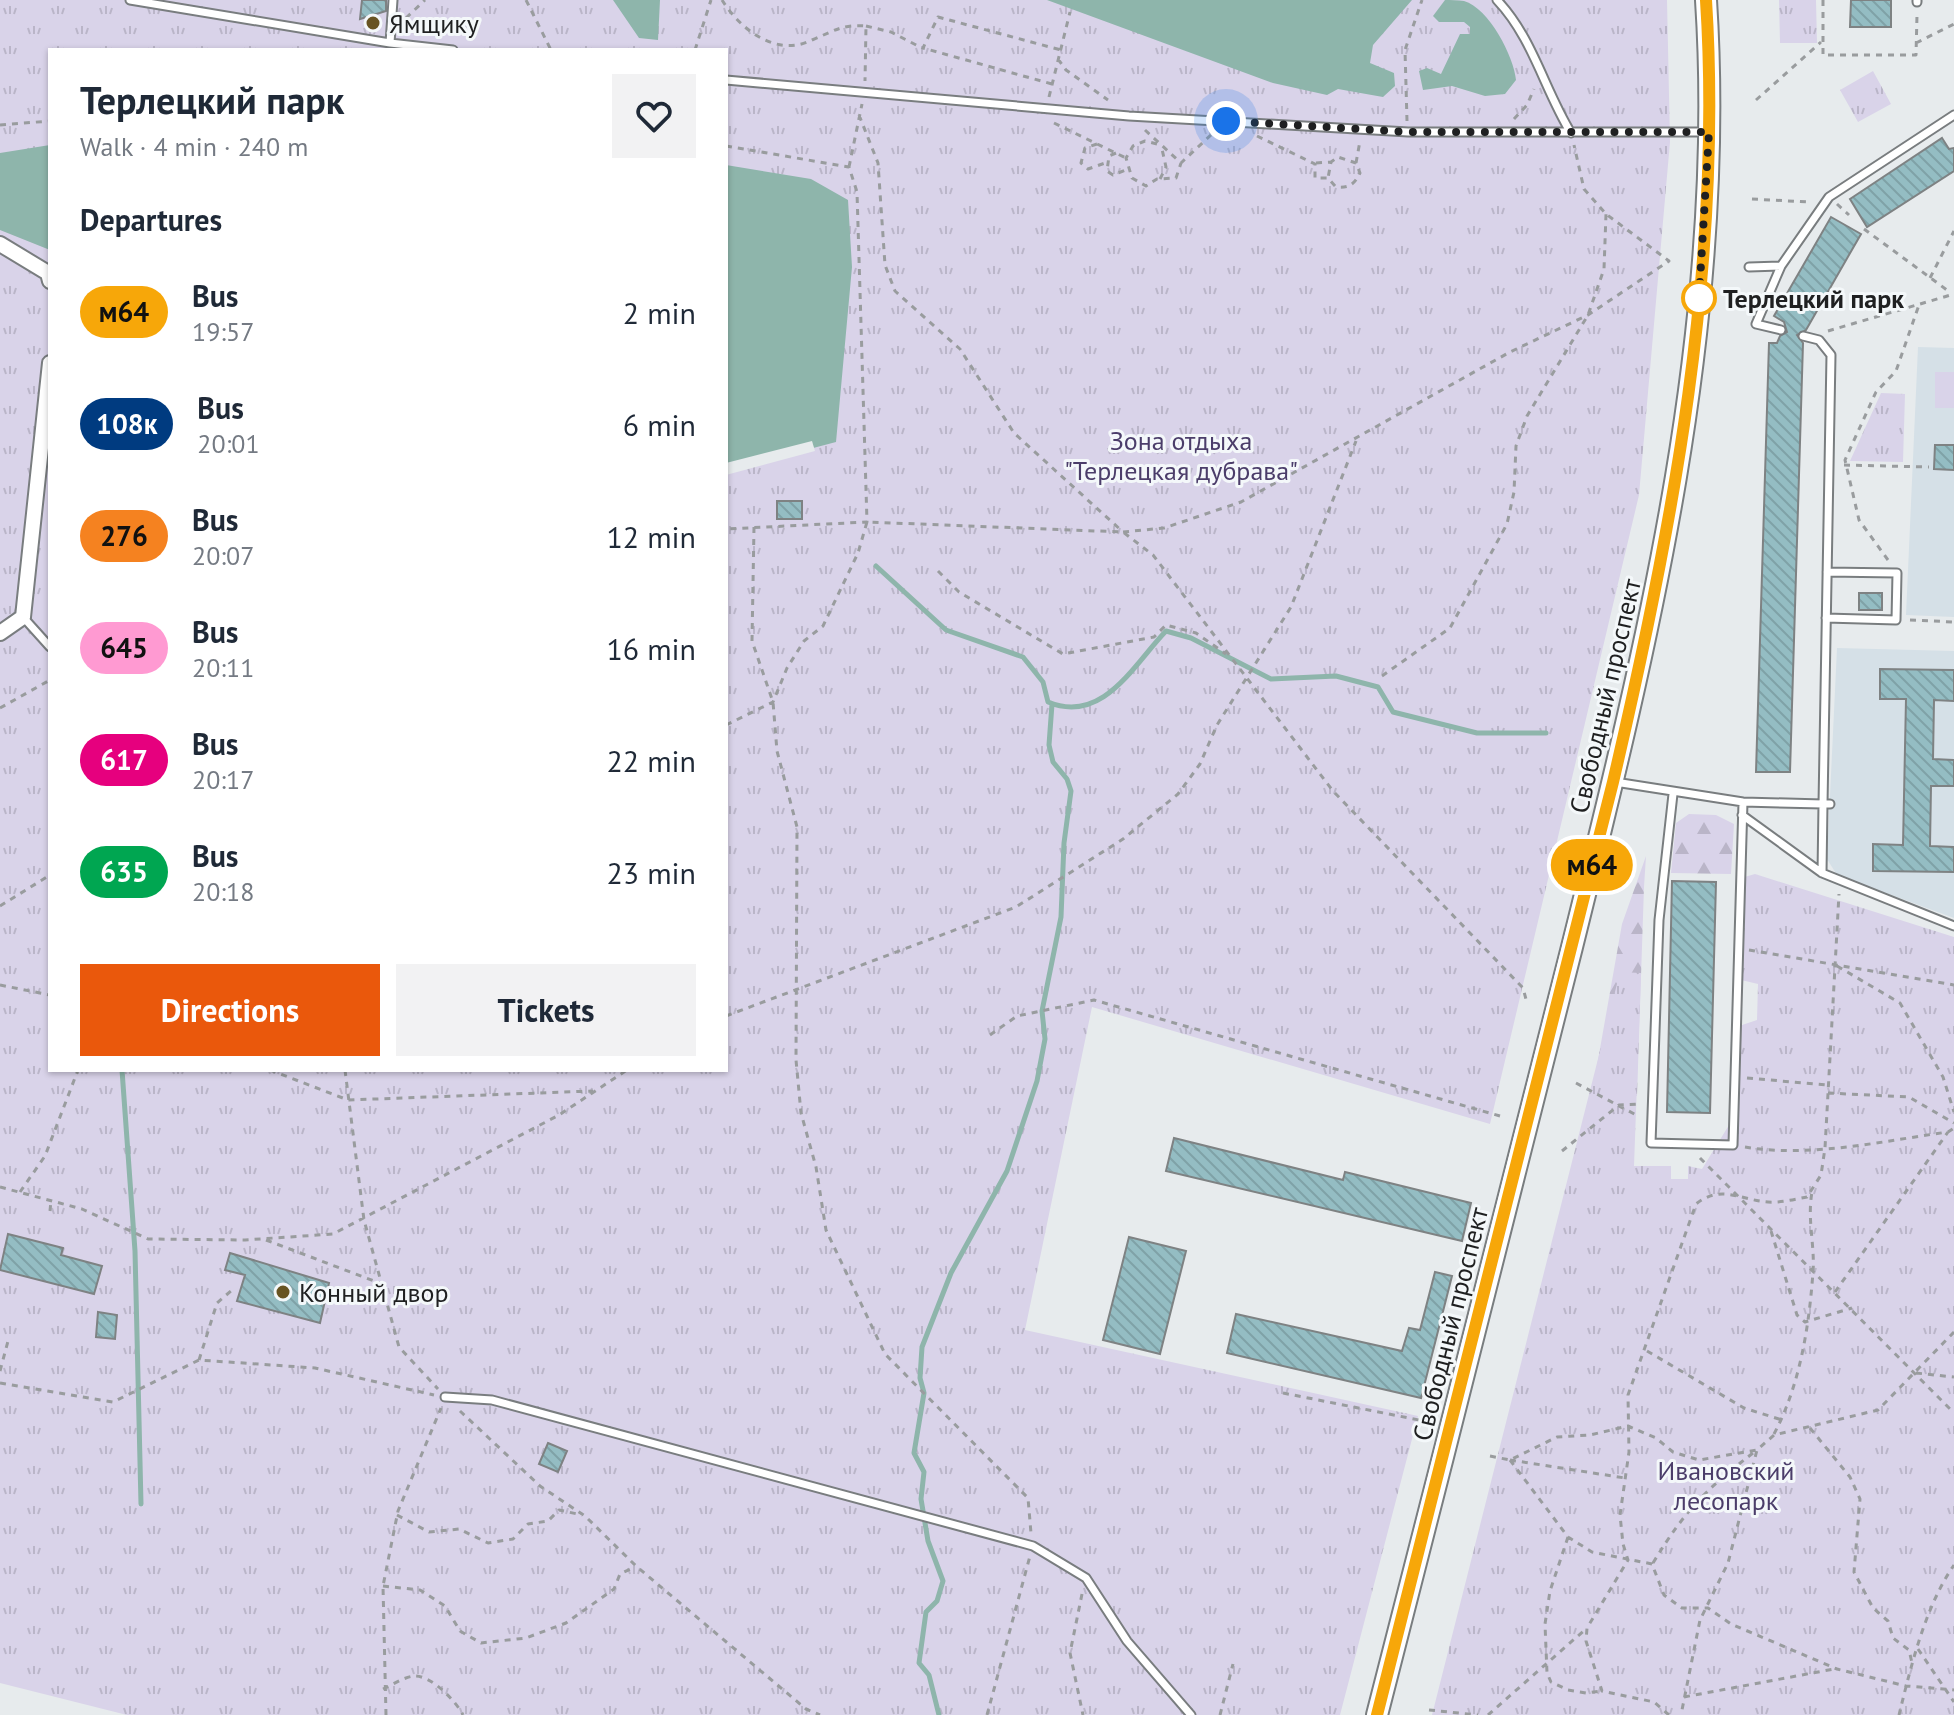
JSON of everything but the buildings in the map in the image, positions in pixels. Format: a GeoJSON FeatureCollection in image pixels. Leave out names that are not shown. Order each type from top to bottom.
{"type":"FeatureCollection","features":[{"type":"Feature","properties":{"kind":"main road","name":"Свободный проспект"},"geometry":{"type":"LineString","coordinates":[[1377,1715],[1613,782],[1646,640],[1674,495],[1699,298],[1709,132],[1706,0]]}},
{"type":"Feature","properties":{"kind":"street"},"geometry":{"type":"LineString","coordinates":[[0,244],[48,273]]}},
{"type":"Feature","properties":{"kind":"street"},"geometry":{"type":"LineString","coordinates":[[0,633],[23,617],[48,382]]}},
{"type":"Feature","properties":{"kind":"lane"},"geometry":{"type":"LineString","coordinates":[[130,0],[435,48]]}},
{"type":"Feature","properties":{"kind":"lane"},"geometry":{"type":"LineString","coordinates":[[390,43],[393,0]]}},
{"type":"Feature","properties":{"kind":"lane"},"geometry":{"type":"LineString","coordinates":[[1497,0],[1515,20],[1537,61],[1550,98],[1571,133]]}},
{"type":"Feature","properties":{"kind":"lane"},"geometry":{"type":"LineString","coordinates":[[728,80],[1129,116],[1408,132],[1709,132]]}},
{"type":"Feature","properties":{"kind":"lane"},"geometry":{"type":"LineString","coordinates":[[1781,330],[1756,324],[1781,266],[1825,203],[1841,188],[1954,115]]}},
{"type":"Feature","properties":{"kind":"lane"},"geometry":{"type":"LineString","coordinates":[[1749,267],[1781,266]]}},
{"type":"Feature","properties":{"kind":"lane"},"geometry":{"type":"LineString","coordinates":[[1803,336],[1819,340],[1831,355],[1826,804],[1822,873]]}},
{"type":"Feature","properties":{"kind":"lane"},"geometry":{"type":"LineString","coordinates":[[1826,618],[1896,620],[1897,573],[1827,572]]}},
{"type":"Feature","properties":{"kind":"lane"},"geometry":{"type":"LineString","coordinates":[[23,617],[48,645]]}},
{"type":"Feature","properties":{"kind":"lane"},"geometry":{"type":"LineString","coordinates":[[1613,782],[1673,794],[1743,802],[1826,804]]}},
{"type":"Feature","properties":{"kind":"lane"},"geometry":{"type":"LineString","coordinates":[[1673,794],[1659,920],[1651,1143],[1733,1145],[1743,802]]}},
{"type":"Feature","properties":{"kind":"lane"},"geometry":{"type":"LineString","coordinates":[[1742,815],[1822,873],[1954,926]]}},
{"type":"Feature","properties":{"kind":"lane"},"geometry":{"type":"LineString","coordinates":[[445,1397],[492,1400],[1033,1546],[1086,1578],[1127,1641],[1191,1715]]}},
{"type":"Feature","properties":{"kind":"path"},"geometry":{"type":"LineString","coordinates":[[391,32],[425,0]]}},
{"type":"Feature","properties":{"kind":"path"},"geometry":{"type":"LineString","coordinates":[[526,0],[550,48]]}},
{"type":"Feature","properties":{"kind":"path"},"geometry":{"type":"LineString","coordinates":[[696,48],[711,0]]}},
{"type":"Feature","properties":{"kind":"path"},"geometry":{"type":"LineString","coordinates":[[722,0],[736,23],[760,39],[790,46],[810,42],[843,24],[866,26],[891,32],[923,48],[1052,84]]}},
{"type":"Feature","properties":{"kind":"path"},"geometry":{"type":"LineString","coordinates":[[1408,132],[1405,50],[1422,0]]}},
{"type":"Feature","properties":{"kind":"path"},"geometry":{"type":"LineString","coordinates":[[1823,0],[1823,55],[1916,55],[1917,1]]}},
{"type":"Feature","properties":{"kind":"path"},"geometry":{"type":"LineString","coordinates":[[1047,109],[1070,12]]}},
{"type":"Feature","properties":{"kind":"path"},"geometry":{"type":"LineString","coordinates":[[923,48],[938,17],[1061,50]]}},
{"type":"Feature","properties":{"kind":"path"},"geometry":{"type":"LineString","coordinates":[[1916,43],[1954,24]]}},
{"type":"Feature","properties":{"kind":"path"},"geometry":{"type":"LineString","coordinates":[[728,724],[773,702],[787,668],[804,641],[823,626],[858,553],[867,522],[857,192],[849,167],[864,94],[866,26]]}},
{"type":"Feature","properties":{"kind":"path"},"geometry":{"type":"LineString","coordinates":[[1756,100],[1823,40]]}},
{"type":"Feature","properties":{"kind":"path"},"geometry":{"type":"LineString","coordinates":[[1058,59],[1066,70],[1129,116],[1181,163]]}},
{"type":"Feature","properties":{"kind":"path"},"geometry":{"type":"LineString","coordinates":[[1494,133],[1527,105],[1536,84],[1537,61]]}},
{"type":"Feature","properties":{"kind":"path"},"geometry":{"type":"LineString","coordinates":[[1020,107],[1126,158]]}},
{"type":"Feature","properties":{"kind":"path"},"geometry":{"type":"LineString","coordinates":[[859,115],[878,163],[885,265],[895,291],[960,349],[1014,433],[1123,532],[1153,555],[1333,791],[1523,988],[1527,1003]]}},
{"type":"Feature","properties":{"kind":"path"},"geometry":{"type":"LineString","coordinates":[[0,125],[48,121]]}},
{"type":"Feature","properties":{"kind":"path"},"geometry":{"type":"LineString","coordinates":[[1160,179],[1167,156],[1159,145],[1145,141],[1133,146],[1126,158],[1132,178],[1146,186],[1160,179],[1176,178],[1181,163],[1226,121],[1315,164]]}},
{"type":"Feature","properties":{"kind":"path"},"geometry":{"type":"LineString","coordinates":[[1315,164],[1315,178],[1328,178],[1336,187],[1347,188],[1355,183],[1360,173],[1356,163],[1364,129]]}},
{"type":"Feature","properties":{"kind":"path"},"geometry":{"type":"LineString","coordinates":[[728,529],[867,522],[1123,532],[1164,528],[1241,502],[1510,352],[1588,315],[1669,261],[1606,214],[1584,189],[1571,133]]}},
{"type":"Feature","properties":{"kind":"path"},"geometry":{"type":"LineString","coordinates":[[1097,144],[1085,148],[1081,163],[1088,169],[1105,163],[1116,153]]}},
{"type":"Feature","properties":{"kind":"path"},"geometry":{"type":"LineString","coordinates":[[728,146],[849,167]]}},
{"type":"Feature","properties":{"kind":"path"},"geometry":{"type":"LineString","coordinates":[[1328,178],[1331,162],[1338,157],[1356,163]]}},
{"type":"Feature","properties":{"kind":"path"},"geometry":{"type":"LineString","coordinates":[[1315,164],[1323,160],[1331,162]]}},
{"type":"Feature","properties":{"kind":"path"},"geometry":{"type":"LineString","coordinates":[[1105,163],[1107,171],[1113,175],[1128,169]]}},
{"type":"Feature","properties":{"kind":"path"},"geometry":{"type":"LineString","coordinates":[[1752,199],[1825,203]]}},
{"type":"Feature","properties":{"kind":"path"},"geometry":{"type":"LineString","coordinates":[[1382,676],[1450,628],[1507,524],[1514,492],[1516,446],[1527,416],[1588,315],[1604,269],[1606,214]]}},
{"type":"Feature","properties":{"kind":"path"},"geometry":{"type":"LineString","coordinates":[[1864,229],[1952,294]]}},
{"type":"Feature","properties":{"kind":"path"},"geometry":{"type":"LineString","coordinates":[[1930,278],[1954,231]]}},
{"type":"Feature","properties":{"kind":"path"},"geometry":{"type":"LineString","coordinates":[[1819,340],[1832,327],[1952,294]]}},
{"type":"Feature","properties":{"kind":"path"},"geometry":{"type":"LineString","coordinates":[[1897,573],[1859,520],[1845,465],[1876,392],[1896,371],[1920,302]]}},
{"type":"Feature","properties":{"kind":"path"},"geometry":{"type":"LineString","coordinates":[[728,1015],[1016,907],[1123,839],[1178,794],[1200,764],[1217,725],[1291,607],[1357,439]]}},
{"type":"Feature","properties":{"kind":"path"},"geometry":{"type":"LineString","coordinates":[[1829,465],[1929,467]]}},
{"type":"Feature","properties":{"kind":"path"},"geometry":{"type":"LineString","coordinates":[[754,527],[752,641],[773,702],[777,751],[797,827],[796,1060],[801,1113],[816,1167],[826,1230],[885,1354],[1028,1498],[1033,1546],[987,1715]]}},
{"type":"Feature","properties":{"kind":"path"},"geometry":{"type":"LineString","coordinates":[[938,571],[959,592],[1063,654],[1154,637],[1166,625],[1196,633],[1230,656]]}},
{"type":"Feature","properties":{"kind":"path"},"geometry":{"type":"LineString","coordinates":[[1896,620],[1954,622]]}},
{"type":"Feature","properties":{"kind":"path"},"geometry":{"type":"LineString","coordinates":[[0,708],[48,681]]}},
{"type":"Feature","properties":{"kind":"path"},"geometry":{"type":"LineString","coordinates":[[0,906],[48,876]]}},
{"type":"Feature","properties":{"kind":"path"},"geometry":{"type":"LineString","coordinates":[[1488,1715],[1587,1628],[1628,1560],[1620,1515],[1626,1478],[1628,1395],[1696,1204],[1707,1195],[1720,1191],[1771,1203],[1807,1197],[1821,1175],[1840,881]]}},
{"type":"Feature","properties":{"kind":"path"},"geometry":{"type":"LineString","coordinates":[[1739,949],[1954,985]]}},
{"type":"Feature","properties":{"kind":"path"},"geometry":{"type":"LineString","coordinates":[[1834,964],[1900,1003],[1943,1077],[1954,1112]]}},
{"type":"Feature","properties":{"kind":"path"},"geometry":{"type":"LineString","coordinates":[[0,985],[48,995]]}},
{"type":"Feature","properties":{"kind":"path"},"geometry":{"type":"LineString","coordinates":[[990,1035],[1017,1016],[1094,1000],[1500,1116]]}},
{"type":"Feature","properties":{"kind":"path"},"geometry":{"type":"LineString","coordinates":[[20,1192],[45,1156],[77,1072]]}},
{"type":"Feature","properties":{"kind":"path"},"geometry":{"type":"LineString","coordinates":[[275,1072],[348,1100],[596,1091]]}},
{"type":"Feature","properties":{"kind":"path"},"geometry":{"type":"LineString","coordinates":[[345,1072],[364,1220],[399,1347],[445,1397],[540,1486],[585,1516],[636,1566],[806,1709],[820,1715]]}},
{"type":"Feature","properties":{"kind":"path"},"geometry":{"type":"LineString","coordinates":[[0,1187],[51,1200],[148,1239],[263,1239],[333,1234],[559,1115],[624,1072]]}},
{"type":"Feature","properties":{"kind":"path"},"geometry":{"type":"LineString","coordinates":[[1735,1077],[1828,1086]]}},
{"type":"Feature","properties":{"kind":"path"},"geometry":{"type":"LineString","coordinates":[[1576,1083],[1652,1124]]}},
{"type":"Feature","properties":{"kind":"path"},"geometry":{"type":"LineString","coordinates":[[1828,1093],[1909,1097],[1954,1126],[1835,1292]]}},
{"type":"Feature","properties":{"kind":"path"},"geometry":{"type":"LineString","coordinates":[[1562,1151],[1619,1105],[1653,1104]]}},
{"type":"Feature","properties":{"kind":"path"},"geometry":{"type":"LineString","coordinates":[[1733,1145],[1777,1152],[1948,1132]]}},
{"type":"Feature","properties":{"kind":"path"},"geometry":{"type":"LineString","coordinates":[[1686,1144],[1954,1413]]}},
{"type":"Feature","properties":{"kind":"path"},"geometry":{"type":"LineString","coordinates":[[1652,1564],[1682,1515],[1723,1476],[1774,1435],[1782,1420],[1799,1374],[1813,1270],[1808,1213],[1812,1192]]}},
{"type":"Feature","properties":{"kind":"path"},"geometry":{"type":"LineString","coordinates":[[50,1211],[51,1200]]}},
{"type":"Feature","properties":{"kind":"path"},"geometry":{"type":"LineString","coordinates":[[1770,1227],[1797,1315],[1805,1322]]}},
{"type":"Feature","properties":{"kind":"path"},"geometry":{"type":"LineString","coordinates":[[263,1239],[382,1284]]}},
{"type":"Feature","properties":{"kind":"path"},"geometry":{"type":"LineString","coordinates":[[199,1360],[217,1303],[232,1290]]}},
{"type":"Feature","properties":{"kind":"path"},"geometry":{"type":"LineString","coordinates":[[1805,1322],[1852,1308]]}},
{"type":"Feature","properties":{"kind":"path"},"geometry":{"type":"LineString","coordinates":[[1774,1435],[1878,1410],[1954,1332]]}},
{"type":"Feature","properties":{"kind":"path"},"geometry":{"type":"LineString","coordinates":[[0,1371],[8,1341]]}},
{"type":"Feature","properties":{"kind":"path"},"geometry":{"type":"LineString","coordinates":[[1646,1351],[1744,1408],[1782,1420]]}},
{"type":"Feature","properties":{"kind":"path"},"geometry":{"type":"LineString","coordinates":[[0,1383],[113,1402],[199,1360],[315,1368],[445,1397]]}},
{"type":"Feature","properties":{"kind":"path"},"geometry":{"type":"LineString","coordinates":[[1916,1373],[1954,1377]]}},
{"type":"Feature","properties":{"kind":"path"},"geometry":{"type":"LineString","coordinates":[[1283,1393],[1424,1421]]}},
{"type":"Feature","properties":{"kind":"path"},"geometry":{"type":"LineString","coordinates":[[386,1715],[383,1586],[397,1514],[445,1397]]}},
{"type":"Feature","properties":{"kind":"path"},"geometry":{"type":"LineString","coordinates":[[1510,1460],[1557,1437],[1590,1435],[1628,1426],[1656,1438],[1673,1452],[1699,1460],[1757,1450]]}},
{"type":"Feature","properties":{"kind":"path"},"geometry":{"type":"LineString","coordinates":[[1809,1427],[1850,1477],[1860,1499],[1854,1572],[1873,1608],[1888,1621],[1893,1638],[1909,1650],[1912,1663]]}},
{"type":"Feature","properties":{"kind":"path"},"geometry":{"type":"LineString","coordinates":[[1681,1715],[1700,1620],[1728,1563],[1757,1450]]}},
{"type":"Feature","properties":{"kind":"path"},"geometry":{"type":"LineString","coordinates":[[1490,1456],[1626,1478]]}},
{"type":"Feature","properties":{"kind":"path"},"geometry":{"type":"LineString","coordinates":[[1510,1460],[1568,1537],[1592,1552],[1652,1564]]}},
{"type":"Feature","properties":{"kind":"path"},"geometry":{"type":"LineString","coordinates":[[397,1514],[429,1532],[459,1529],[488,1543],[513,1539],[528,1524],[548,1521],[559,1510],[585,1516]]}},
{"type":"Feature","properties":{"kind":"path"},"geometry":{"type":"LineString","coordinates":[[1568,1537],[1550,1591],[1545,1624],[1551,1682],[1568,1690],[1586,1693],[1602,1691],[1654,1702],[1669,1715]]}},
{"type":"Feature","properties":{"kind":"path"},"geometry":{"type":"LineString","coordinates":[[1652,1564],[1664,1595],[1682,1608],[1708,1608],[1731,1624],[1837,1669],[1906,1686],[1954,1690]]}},
{"type":"Feature","properties":{"kind":"path"},"geometry":{"type":"LineString","coordinates":[[1899,1715],[1912,1663],[1944,1580],[1954,1565]]}},
{"type":"Feature","properties":{"kind":"path"},"geometry":{"type":"LineString","coordinates":[[383,1586],[420,1590],[445,1606],[460,1631],[481,1643],[526,1638],[566,1623],[600,1602],[614,1589],[620,1574],[636,1566]]}},
{"type":"Feature","properties":{"kind":"path"},"geometry":{"type":"LineString","coordinates":[[1083,1715],[1070,1653],[1086,1578]]}},
{"type":"Feature","properties":{"kind":"path"},"geometry":{"type":"LineString","coordinates":[[1587,1628],[1586,1641],[1602,1691]]}},
{"type":"Feature","properties":{"kind":"path"},"geometry":{"type":"LineString","coordinates":[[1918,1649],[1954,1702]]}},
{"type":"Feature","properties":{"kind":"path"},"geometry":{"type":"LineString","coordinates":[[1220,1715],[1233,1664]]}},
{"type":"Feature","properties":{"kind":"path"},"geometry":{"type":"LineString","coordinates":[[1684,1697],[1837,1669]]}},
{"type":"Feature","properties":{"kind":"path"},"geometry":{"type":"LineString","coordinates":[[383,1689],[412,1676],[426,1678],[456,1702],[463,1715]]}},
{"type":"Feature","properties":{"kind":"path"},"geometry":{"type":"LineString","coordinates":[[1429,1710],[1478,1715]]}},
{"type":"Feature","properties":{"kind":"shaded area"},"geometry":{"type":"Polygon","coordinates":[[[613,0],[660,0],[658,40],[639,38],[613,0]]]}},
{"type":"Feature","properties":{"kind":"shaded area"},"geometry":{"type":"Polygon","coordinates":[[[1047,0],[1412,0],[1373,45],[1370,63],[1394,73],[1395,86],[1383,97],[1338,89],[1327,95],[1273,83],[1047,0]]]}},
{"type":"Feature","properties":{"kind":"shaded area"},"geometry":{"type":"Polygon","coordinates":[[[1445,0],[1473,5],[1499,34],[1511,59],[1516,80],[1505,94],[1485,96],[1452,86],[1423,90],[1419,71],[1427,68],[1441,74],[1460,34],[1470,34],[1470,27],[1464,22],[1439,22],[1433,16],[1445,0]]]}},
{"type":"Feature","properties":{"kind":"shaded area"},"geometry":{"type":"Polygon","coordinates":[[[48,145],[48,249],[0,230],[0,153],[48,145]]]}},
{"type":"Feature","properties":{"kind":"shaded area"},"geometry":{"type":"Polygon","coordinates":[[[728,165],[811,179],[848,200],[852,267],[836,442],[728,470],[728,165]]]}},
{"type":"Feature","properties":{"kind":"shaded area"},"geometry":{"type":"Polygon","coordinates":[[[1918,347],[1954,348],[1954,617],[1906,615],[1918,347]]]}},
{"type":"Feature","properties":{"kind":"shaded area"},"geometry":{"type":"Polygon","coordinates":[[[1837,648],[1954,651],[1954,918],[1837,875],[1827,859],[1837,648]]]}},
{"type":"Feature","properties":{"kind":"green space","name":"Зона отдыха \"Терлецкая дубрава\""},"geometry":{"type":"Polygon","coordinates":[[[0,0],[1667,0],[1670,142],[1639,495],[1490,1124],[1092,1007],[1025,1330],[1418,1416],[1340,1715],[127,1715],[0,1683],[0,0]]]}},
{"type":"Feature","properties":{"kind":"green space"},"geometry":{"type":"Polygon","coordinates":[[[1779,0],[1816,0],[1817,43],[1780,43],[1779,0]]]}},
{"type":"Feature","properties":{"kind":"green space"},"geometry":{"type":"Polygon","coordinates":[[[1873,71],[1891,104],[1858,122],[1840,90],[1873,71]]]}},
{"type":"Feature","properties":{"kind":"green space"},"geometry":{"type":"Polygon","coordinates":[[[1935,372],[1954,372],[1954,408],[1935,408],[1935,372]]]}},
{"type":"Feature","properties":{"kind":"green space"},"geometry":{"type":"Polygon","coordinates":[[[1881,393],[1905,394],[1903,462],[1850,461],[1881,393]]]}},
{"type":"Feature","properties":{"kind":"green space"},"geometry":{"type":"Polygon","coordinates":[[[1689,814],[1716,815],[1734,824],[1731,874],[1671,873],[1676,823],[1689,814]]]}},
{"type":"Feature","properties":{"kind":"green space"},"geometry":{"type":"Polygon","coordinates":[[[1646,856],[1637,1096],[1606,1092],[1595,1077],[1622,924],[1646,856]]]}},
{"type":"Feature","properties":{"kind":"green space","name":"Ивановский лесопарк"},"geometry":{"type":"Polygon","coordinates":[[[1755,874],[1954,937],[1954,1715],[1432,1715],[1620,972],[1641,973],[1634,1166],[1671,1166],[1671,1179],[1688,1179],[1688,1166],[1702,1169],[1729,1125],[1736,1027],[1757,1020],[1758,984],[1737,979],[1741,878],[1755,874]]]}},
{"type":"Feature","properties":{"kind":"pier"},"geometry":{"type":"Polygon","coordinates":[[[812,441],[815,451],[728,474],[728,462],[812,441]]]}},
{"type":"Feature","properties":{"kind":"waterway"},"geometry":{"type":"LineString","coordinates":[[876,566],[946,630],[1023,657],[1043,682],[1048,702],[1068,707],[1085,705],[1116,688],[1166,631],[1191,638],[1271,679],[1336,676],[1378,687],[1393,712],[1477,733],[1546,733]]}},
{"type":"Feature","properties":{"kind":"waterway"},"geometry":{"type":"LineString","coordinates":[[939,1715],[929,1675],[919,1663],[926,1612],[937,1601],[943,1581],[928,1541],[921,1499],[924,1472],[914,1453],[924,1393],[920,1378],[922,1347],[951,1273],[1007,1171],[1037,1081],[1045,1039],[1042,1011],[1061,917],[1064,843],[1071,791],[1067,779],[1053,762],[1049,745],[1052,704]]}},
{"type":"Feature","properties":{"kind":"waterway"},"geometry":{"type":"LineString","coordinates":[[122,1072],[135,1251],[141,1504]]}},
{"type":"Feature","properties":{"kind":"bus line","name":"м64"},"geometry":{"type":"LineString","coordinates":[[1377,1715],[1613,782],[1646,640],[1674,495],[1690,388],[1702,264],[1709,127],[1710,56],[1706,0]]}},
{"type":"Feature","properties":{"kind":"place","name":"Ямщику"},"geometry":{"type":"Point","coordinates":[373,23]}},
{"type":"Feature","properties":{"kind":"place","name":"Терлецкий парк"},"geometry":{"type":"Point","coordinates":[1699,298]}},
{"type":"Feature","properties":{"kind":"place","name":"Конный двор"},"geometry":{"type":"Point","coordinates":[283,1292]}},
{"type":"Feature","properties":{"kind":"route"},"geometry":{"type":"LineString","coordinates":[[1226,121],[1408,132],[1709,132],[1699,298]]}}]}
